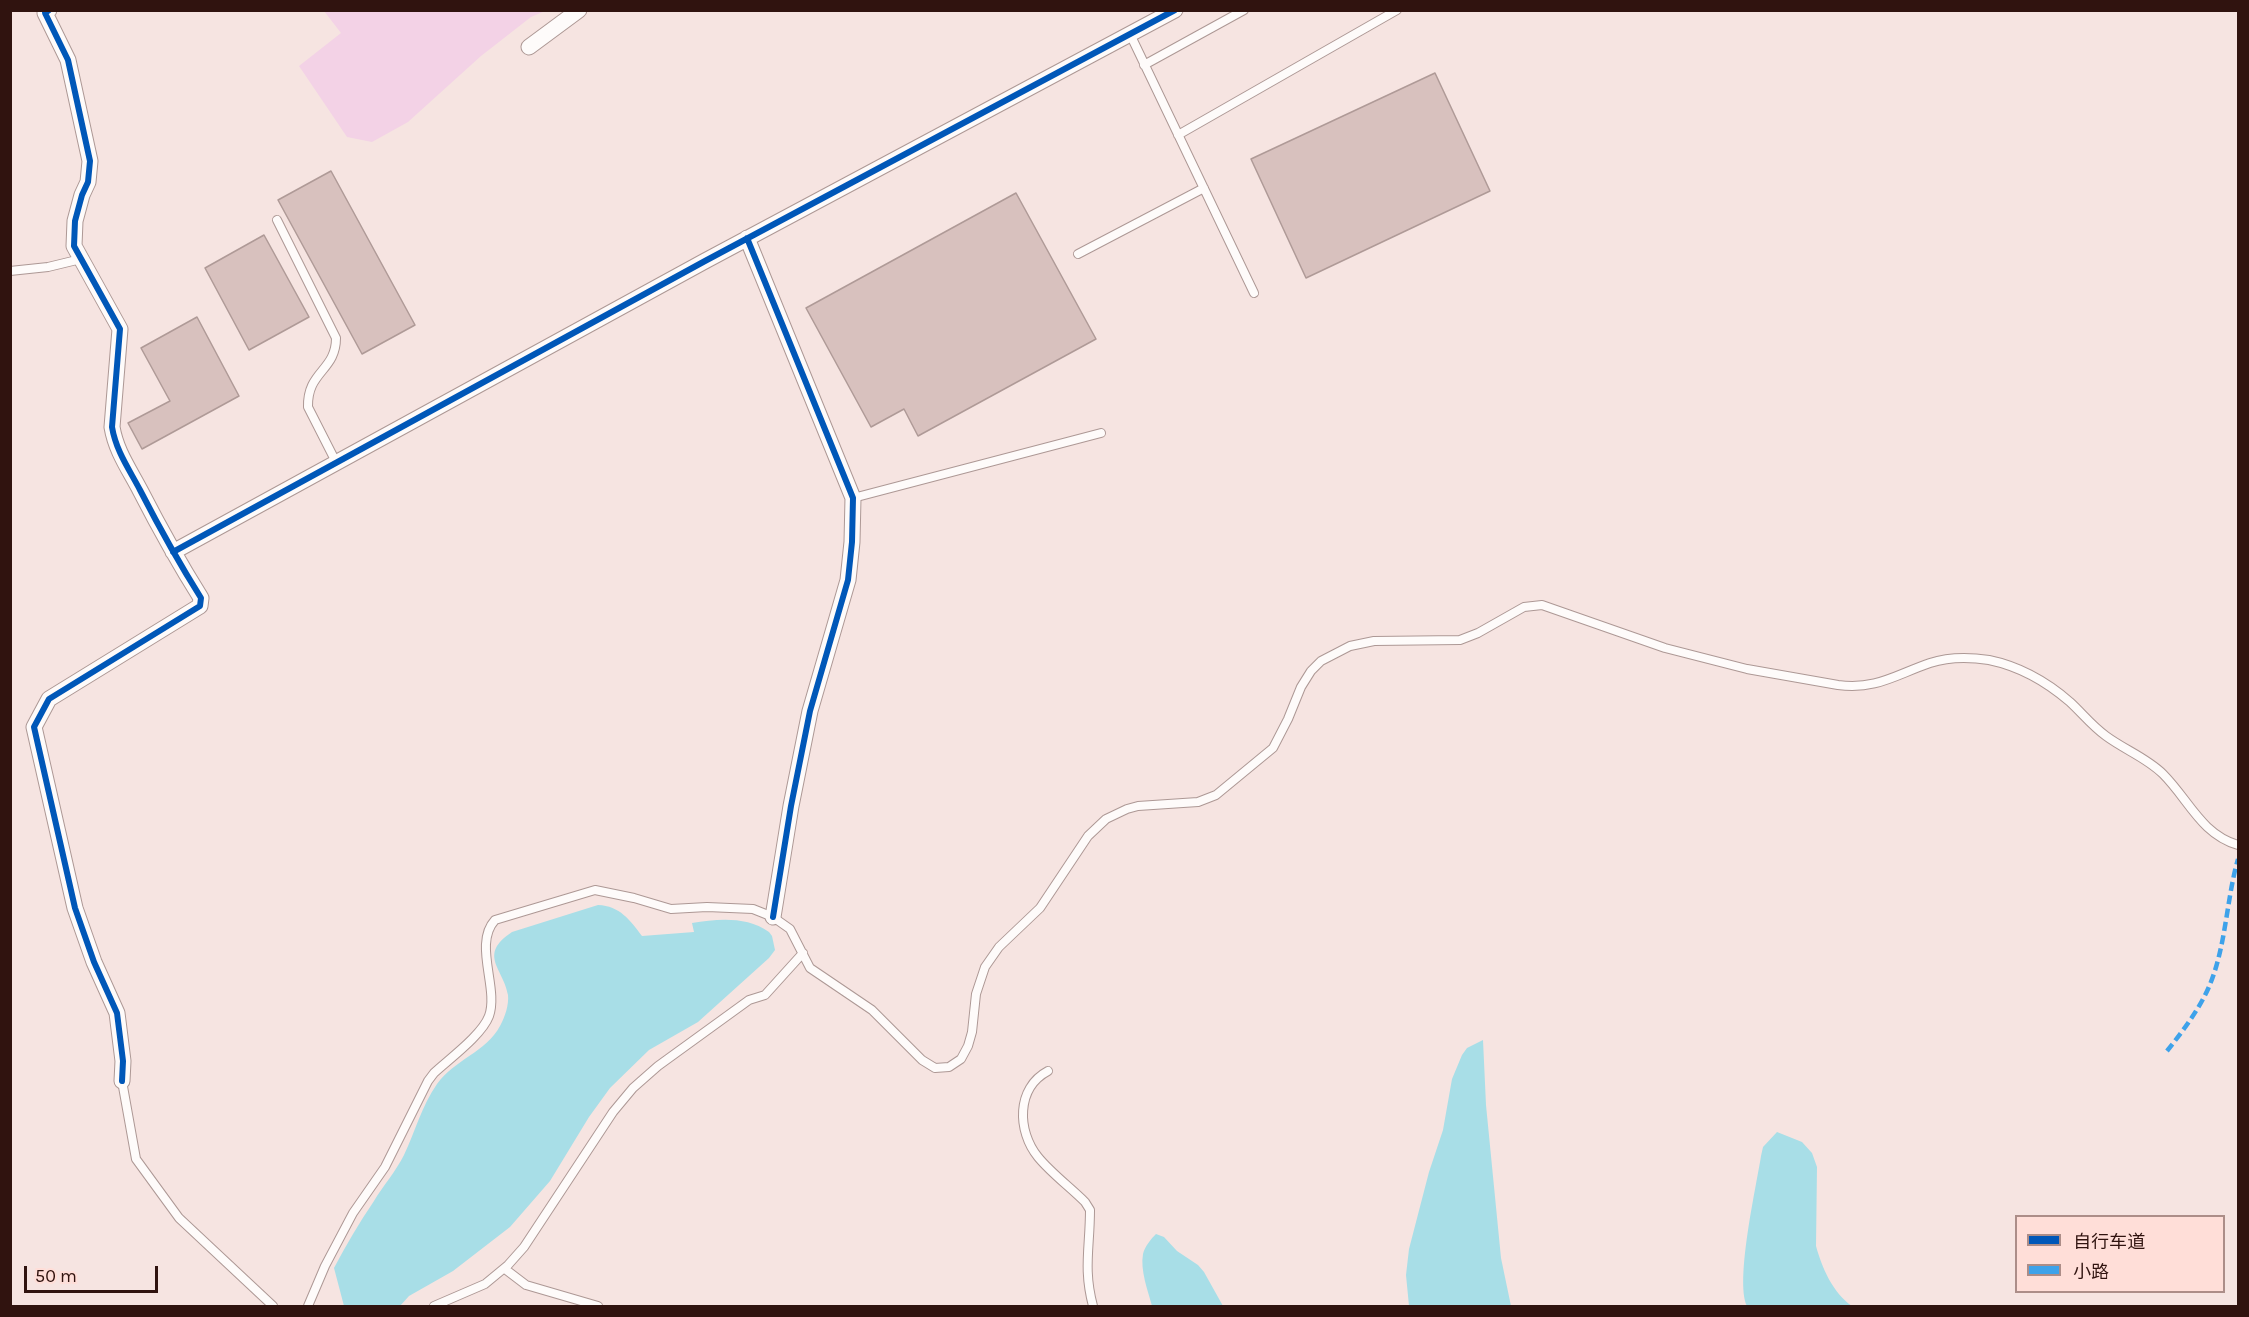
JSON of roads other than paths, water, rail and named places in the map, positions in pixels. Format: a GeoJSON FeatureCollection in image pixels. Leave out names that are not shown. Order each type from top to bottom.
{"type":"FeatureCollection","features":[{"type":"Feature","properties":{"kind":"street"},"geometry":{"type":"LineString","coordinates":[[49,10],[45,13],[68,60],[90,161],[88,182],[75,221],[74,246],[120,329],[112,428],[116,445],[172,552],[201,598],[200,606],[49,699],[34,727],[75,908],[94,962],[117,1013],[123,1061],[122,1081]]}},
{"type":"Feature","properties":{"kind":"street"},"geometry":{"type":"LineString","coordinates":[[529,47],[579,10]]}},
{"type":"Feature","properties":{"kind":"street"},"geometry":{"type":"LineString","coordinates":[[172,552],[747,238],[1175,10]]}},
{"type":"Feature","properties":{"kind":"street"},"geometry":{"type":"LineString","coordinates":[[747,238],[853,498],[848,580],[813,700],[800,758],[773,917]]}},
{"type":"Feature","properties":{"kind":"lane"},"geometry":{"type":"LineString","coordinates":[[1144,64],[1244,10]]}},
{"type":"Feature","properties":{"kind":"lane"},"geometry":{"type":"LineString","coordinates":[[1178,135],[1397,10]]}},
{"type":"Feature","properties":{"kind":"lane"},"geometry":{"type":"LineString","coordinates":[[1130,34],[1254,293]]}},
{"type":"Feature","properties":{"kind":"lane"},"geometry":{"type":"LineString","coordinates":[[1078,254],[1204,188]]}},
{"type":"Feature","properties":{"kind":"lane"},"geometry":{"type":"LineString","coordinates":[[277,220],[336,338],[332,360],[314,380],[308,398],[308,407],[336,462]]}},
{"type":"Feature","properties":{"kind":"lane"},"geometry":{"type":"LineString","coordinates":[[10,271],[48,267],[81,259]]}},
{"type":"Feature","properties":{"kind":"lane"},"geometry":{"type":"LineString","coordinates":[[853,498],[1101,433]]}},
{"type":"Feature","properties":{"kind":"lane"},"geometry":{"type":"LineString","coordinates":[[308,1306],[325,1266],[353,1214],[385,1167],[428,1081],[488,1019],[492,1000],[487,943],[488,933],[495,920],[595,890],[671,909],[707,907],[753,909],[773,917],[790,929],[810,968],[872,1010],[922,1060],[935,1068],[949,1067],[961,1059],[968,1046],[972,1032],[976,994],[985,967],[999,947],[1040,908],[1088,836],[1114,814],[1138,806],[1198,802],[1216,795],[1273,748],[1306,679],[1321,661],[1350,646],[1374,640],[1460,640],[1533,604],[1556,608],[1625,635],[1696,657],[1747,669],[1852,687],[1877,684],[1944,660],[1971,658],[2006,665],[2046,684],[2070,702],[2107,737],[2156,768],[2165,775],[2198,820],[2214,834],[2238,845]]}},
{"type":"Feature","properties":{"kind":"lane"},"geometry":{"type":"LineString","coordinates":[[434,1306],[485,1284],[505,1269],[524,1246],[613,1112],[633,1088],[658,1066],[749,1000],[765,995],[802,953]]}},
{"type":"Feature","properties":{"kind":"lane"},"geometry":{"type":"LineString","coordinates":[[1048,1071],[1035,1079],[1027,1092],[1022,1111],[1024,1125],[1037,1156],[1085,1202],[1090,1210],[1086,1270],[1093,1306]]}},
{"type":"Feature","properties":{"kind":"lane"},"geometry":{"type":"LineString","coordinates":[[122,1081],[136,1159],[179,1218],[273,1306]]}},
{"type":"Feature","properties":{"kind":"lane"},"geometry":{"type":"LineString","coordinates":[[505,1269],[526,1285],[598,1306]]}},
{"type":"Feature","properties":{"kind":"water"},"geometry":{"type":"Polygon","coordinates":[[[598,905],[618,911],[629,919],[642,936],[694,932],[692,923],[732,920],[751,923],[769,932],[775,950],[698,1022],[649,1050],[610,1088],[589,1117],[550,1181],[510,1227],[453,1271],[409,1296],[400,1306],[344,1306],[334,1268],[343,1251],[401,1161],[437,1084],[452,1068],[487,1043],[504,1019],[508,995],[495,962],[496,948],[512,932],[598,905]]]}},
{"type":"Feature","properties":{"kind":"water"},"geometry":{"type":"Polygon","coordinates":[[[1483,1040],[1486,1105],[1501,1258],[1511,1306],[1409,1306],[1406,1275],[1409,1249],[1429,1172],[1443,1130],[1452,1079],[1467,1048],[1483,1040]]]}},
{"type":"Feature","properties":{"kind":"water"},"geometry":{"type":"Polygon","coordinates":[[[1777,1132],[1802,1142],[1812,1153],[1817,1167],[1816,1246],[1829,1279],[1839,1294],[1852,1306],[1747,1306],[1743,1277],[1751,1211],[1763,1147],[1777,1132]]]}},
{"type":"Feature","properties":{"kind":"water"},"geometry":{"type":"Polygon","coordinates":[[[1156,1234],[1164,1237],[1177,1251],[1198,1265],[1223,1306],[1152,1306],[1142,1260],[1145,1248],[1156,1234]]]}}]}
